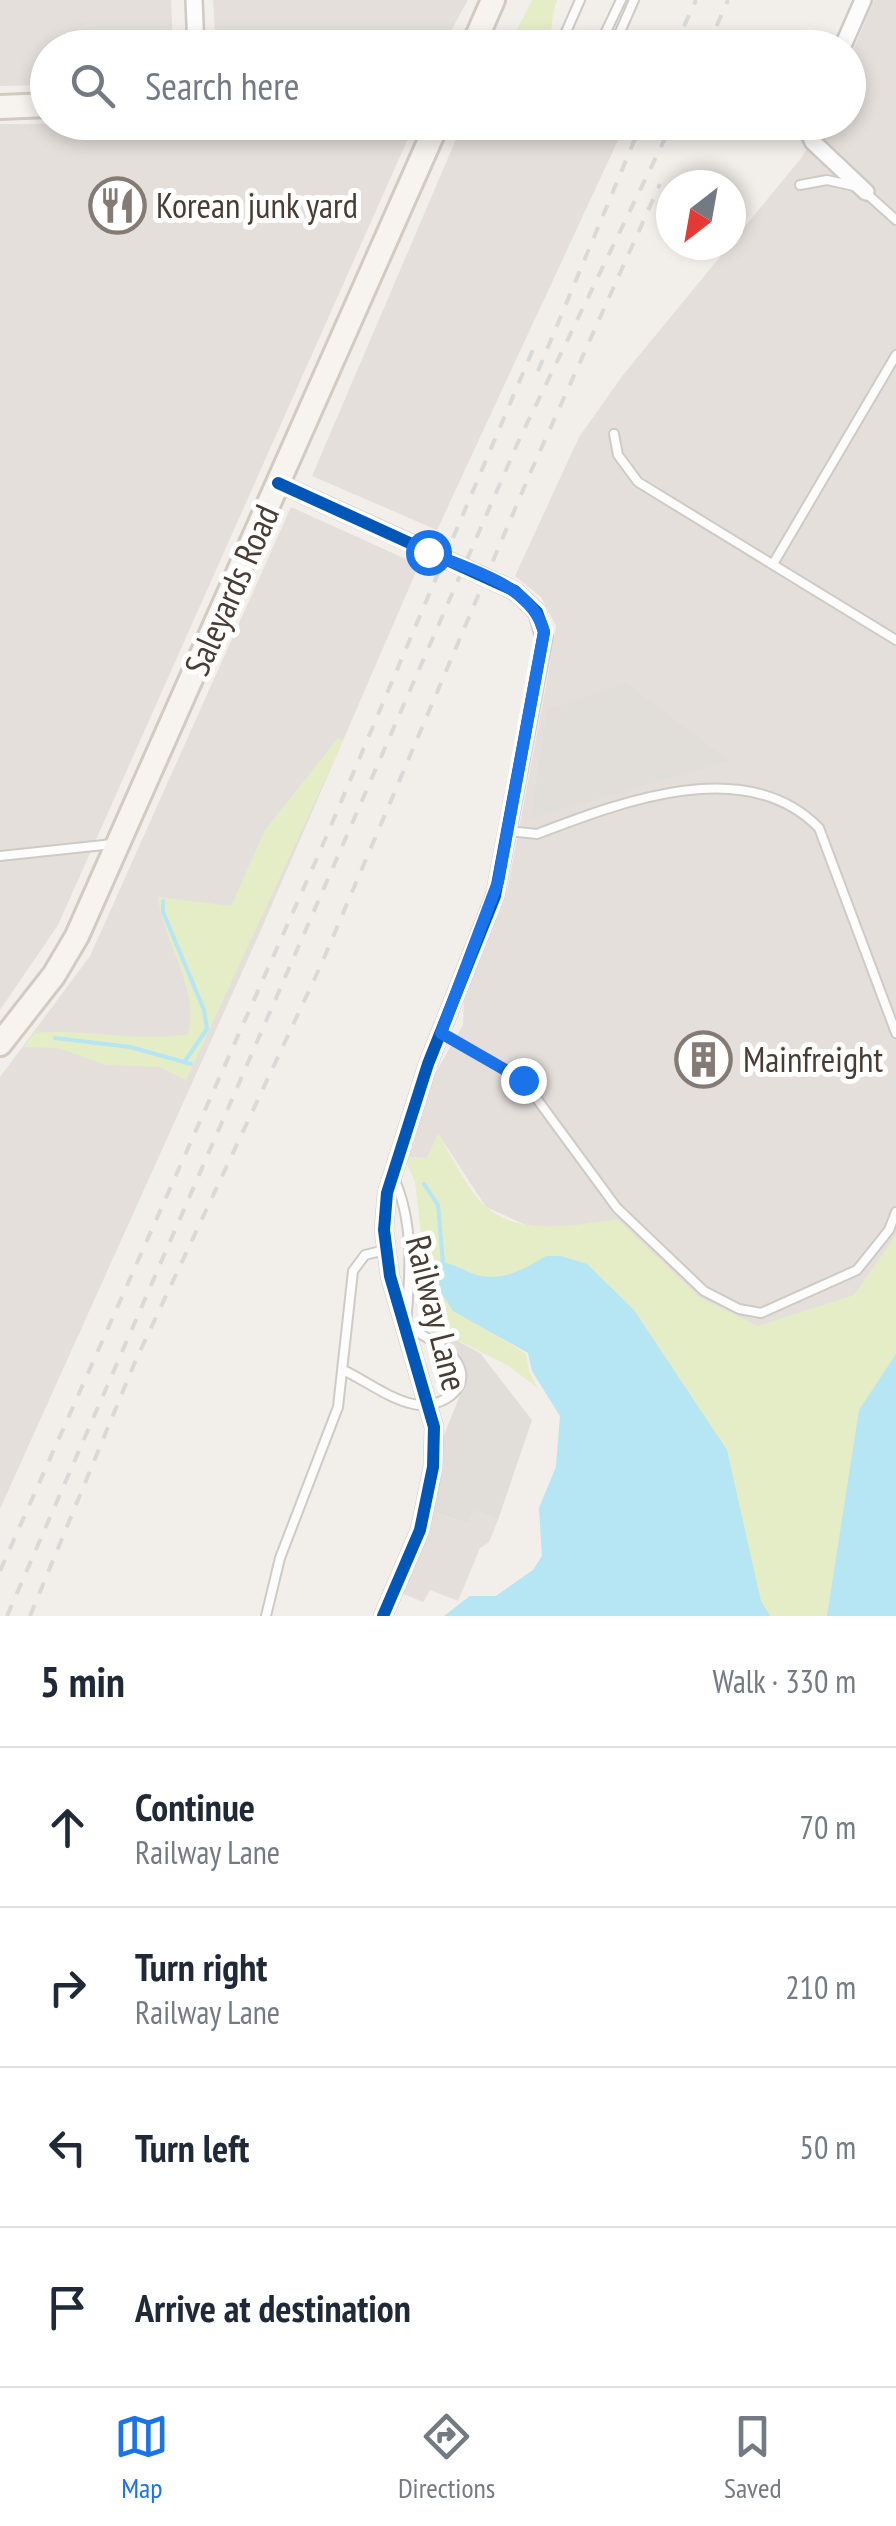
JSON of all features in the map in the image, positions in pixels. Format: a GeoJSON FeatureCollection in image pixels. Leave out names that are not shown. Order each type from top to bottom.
{"type":"FeatureCollection","features":[{"type":"Feature","properties":{"kind":"main road"},"geometry":{"type":"LineString","coordinates":[[480,30],[493,0]]}},
{"type":"Feature","properties":{"kind":"main road"},"geometry":{"type":"LineString","coordinates":[[0,106],[30,105]]}},
{"type":"Feature","properties":{"kind":"main road","name":"Saleyards Road"},"geometry":{"type":"LineString","coordinates":[[0,1044],[65,957],[430,140]]}},
{"type":"Feature","properties":{"kind":"street"},"geometry":{"type":"LineString","coordinates":[[194,0],[195,30]]}},
{"type":"Feature","properties":{"kind":"street"},"geometry":{"type":"LineString","coordinates":[[850,30],[863,0]]}},
{"type":"Feature","properties":{"kind":"street"},"geometry":{"type":"LineString","coordinates":[[812,140],[866,192]]}},
{"type":"Feature","properties":{"kind":"street","name":"Railway Lane"},"geometry":{"type":"LineString","coordinates":[[278,483],[515,591],[537,612],[544,637],[495,896],[391,1172],[386,1250],[431,1406],[434,1456],[420,1530],[383,1616]]}},
{"type":"Feature","properties":{"kind":"lane"},"geometry":{"type":"LineString","coordinates":[[567,30],[580,0]]}},
{"type":"Feature","properties":{"kind":"lane"},"geometry":{"type":"LineString","coordinates":[[607,30],[621,0]]}},
{"type":"Feature","properties":{"kind":"lane"},"geometry":{"type":"LineString","coordinates":[[620,30],[634,0]]}},
{"type":"Feature","properties":{"kind":"lane"},"geometry":{"type":"LineString","coordinates":[[800,186],[834,180],[866,192],[896,220]]}},
{"type":"Feature","properties":{"kind":"lane"},"geometry":{"type":"LineString","coordinates":[[773,564],[896,354]]}},
{"type":"Feature","properties":{"kind":"lane"},"geometry":{"type":"LineString","coordinates":[[614,434],[618,455],[638,482],[896,640]]}},
{"type":"Feature","properties":{"kind":"lane"},"geometry":{"type":"LineString","coordinates":[[508,832],[537,834],[703,785],[739,788],[800,808],[819,828],[896,1033]]}},
{"type":"Feature","properties":{"kind":"lane"},"geometry":{"type":"LineString","coordinates":[[0,856],[118,844]]}},
{"type":"Feature","properties":{"kind":"lane"},"geometry":{"type":"LineString","coordinates":[[441,1033],[523,1080],[617,1208],[704,1291],[739,1309],[761,1312],[857,1270],[889,1230],[896,1212]]}},
{"type":"Feature","properties":{"kind":"lane"},"geometry":{"type":"LineString","coordinates":[[343,1370],[400,1400],[431,1406],[449,1397],[462,1375],[444,1350],[406,1325],[408,1223],[405,1202],[391,1172]]}},
{"type":"Feature","properties":{"kind":"lane"},"geometry":{"type":"LineString","coordinates":[[266,1616],[280,1558],[338,1407],[353,1271],[364,1256],[386,1250]]}},
{"type":"Feature","properties":{"kind":"shaded area"},"geometry":{"type":"Polygon","coordinates":[[[0,0],[171,0],[172,30],[30,30],[30,85],[0,86],[0,0]]]}},
{"type":"Feature","properties":{"kind":"shaded area"},"geometry":{"type":"Polygon","coordinates":[[[213,0],[468,0],[451,30],[215,30],[213,0]]]}},
{"type":"Feature","properties":{"kind":"shaded area"},"geometry":{"type":"Polygon","coordinates":[[[874,0],[896,0],[896,1315],[789,1413],[526,1225],[486,1207],[439,1135],[427,1158],[404,1157],[428,1086],[463,1025],[464,998],[508,887],[556,626],[541,597],[515,576],[579,437],[623,375],[717,260],[746,260],[746,225],[802,157],[811,140],[866,140],[866,30],[862,30],[874,0]]]}},
{"type":"Feature","properties":{"kind":"shaded area"},"geometry":{"type":"Polygon","coordinates":[[[0,124],[30,124],[30,140],[407,140],[58,925],[0,1010],[0,124]]]}},
{"type":"Feature","properties":{"kind":"shaded area"},"geometry":{"type":"Polygon","coordinates":[[[456,140],[618,140],[437,530],[312,476],[456,140]]]}},
{"type":"Feature","properties":{"kind":"shaded area"},"geometry":{"type":"Polygon","coordinates":[[[291,507],[419,565],[257,939],[0,1509],[0,1077],[90,956],[291,507]]]}},
{"type":"Feature","properties":{"kind":"shaded area"},"geometry":{"type":"Polygon","coordinates":[[[626,683],[729,761],[531,818],[547,710],[626,683]]]}},
{"type":"Feature","properties":{"kind":"shaded area"},"geometry":{"type":"Polygon","coordinates":[[[426,1324],[480,1353],[532,1420],[498,1520],[474,1511],[468,1524],[434,1512],[442,1440],[465,1383],[426,1324]]]}},
{"type":"Feature","properties":{"kind":"shaded area"},"geometry":{"type":"Polygon","coordinates":[[[474,1511],[498,1520],[489,1542],[480,1548],[458,1601],[430,1590],[423,1602],[399,1592],[434,1512],[468,1524],[474,1511]]]}},
{"type":"Feature","properties":{"kind":"green space"},"geometry":{"type":"Polygon","coordinates":[[[532,0],[557,0],[551,30],[517,30],[532,0]]]}},
{"type":"Feature","properties":{"kind":"green space"},"geometry":{"type":"Polygon","coordinates":[[[338,738],[343,741],[186,1080],[159,1067],[105,1065],[59,1048],[24,1047],[34,1033],[150,1037],[188,1034],[190,1001],[158,897],[231,906],[265,830],[338,738]]]}},
{"type":"Feature","properties":{"kind":"green space"},"geometry":{"type":"Polygon","coordinates":[[[438,1134],[472,1192],[500,1216],[532,1226],[617,1219],[699,1297],[758,1326],[854,1295],[896,1235],[896,1616],[444,1616],[470,1596],[496,1596],[533,1570],[542,1556],[539,1508],[556,1467],[560,1416],[532,1371],[528,1352],[478,1324],[526,1354],[529,1372],[538,1388],[507,1365],[426,1324],[415,1287],[421,1233],[415,1182],[404,1157],[427,1158],[438,1134]]]}},
{"type":"Feature","properties":{"kind":"water"},"geometry":{"type":"Polygon","coordinates":[[[546,1256],[587,1264],[634,1310],[727,1450],[761,1601],[770,1616],[444,1616],[470,1596],[496,1596],[533,1570],[542,1556],[539,1508],[556,1467],[560,1416],[532,1371],[528,1353],[453,1311],[430,1276],[435,1262],[491,1277],[519,1270],[546,1256]]]}},
{"type":"Feature","properties":{"kind":"water"},"geometry":{"type":"Polygon","coordinates":[[[896,1354],[896,1616],[827,1616],[859,1410],[896,1354]]]}},
{"type":"Feature","properties":{"kind":"waterway"},"geometry":{"type":"LineString","coordinates":[[163,901],[163,912],[204,1010],[207,1029],[185,1061]]}},
{"type":"Feature","properties":{"kind":"waterway"},"geometry":{"type":"LineString","coordinates":[[55,1038],[130,1047],[191,1064]]}},
{"type":"Feature","properties":{"kind":"waterway"},"geometry":{"type":"LineString","coordinates":[[424,1184],[438,1205],[443,1264]]}},
{"type":"Feature","properties":{"kind":"railway"},"geometry":{"type":"LineString","coordinates":[[682,30],[696,0]]}},
{"type":"Feature","properties":{"kind":"railway"},"geometry":{"type":"LineString","coordinates":[[715,30],[728,0]]}},
{"type":"Feature","properties":{"kind":"railway"},"geometry":{"type":"LineString","coordinates":[[538,371],[634,140]]}},
{"type":"Feature","properties":{"kind":"railway"},"geometry":{"type":"LineString","coordinates":[[7,1616],[519,440],[664,140]]}},
{"type":"Feature","properties":{"kind":"railway"},"geometry":{"type":"LineString","coordinates":[[30,1616],[135,1362],[321,965],[532,469],[656,193]]}},
{"type":"Feature","properties":{"kind":"railway"},"geometry":{"type":"LineString","coordinates":[[0,1571],[321,849],[534,347]]}},
{"type":"Feature","properties":{"kind":"cycle path"},"geometry":{"type":"LineString","coordinates":[[278,483],[515,591],[537,612],[544,632],[495,896],[428,1064],[387,1193],[384,1230],[390,1276],[434,1427],[433,1467],[420,1530],[383,1616]]}},
{"type":"Feature","properties":{"kind":"place","name":"Korean junk yard"},"geometry":{"type":"Point","coordinates":[117,205]}},
{"type":"Feature","properties":{"kind":"place","name":"Mainfreight"},"geometry":{"type":"Point","coordinates":[704,1059]}},
{"type":"Feature","properties":{"kind":"route"},"geometry":{"type":"LineString","coordinates":[[428,552],[515,591],[537,612],[544,632],[498,882],[441,1033],[523,1080]]}}]}
